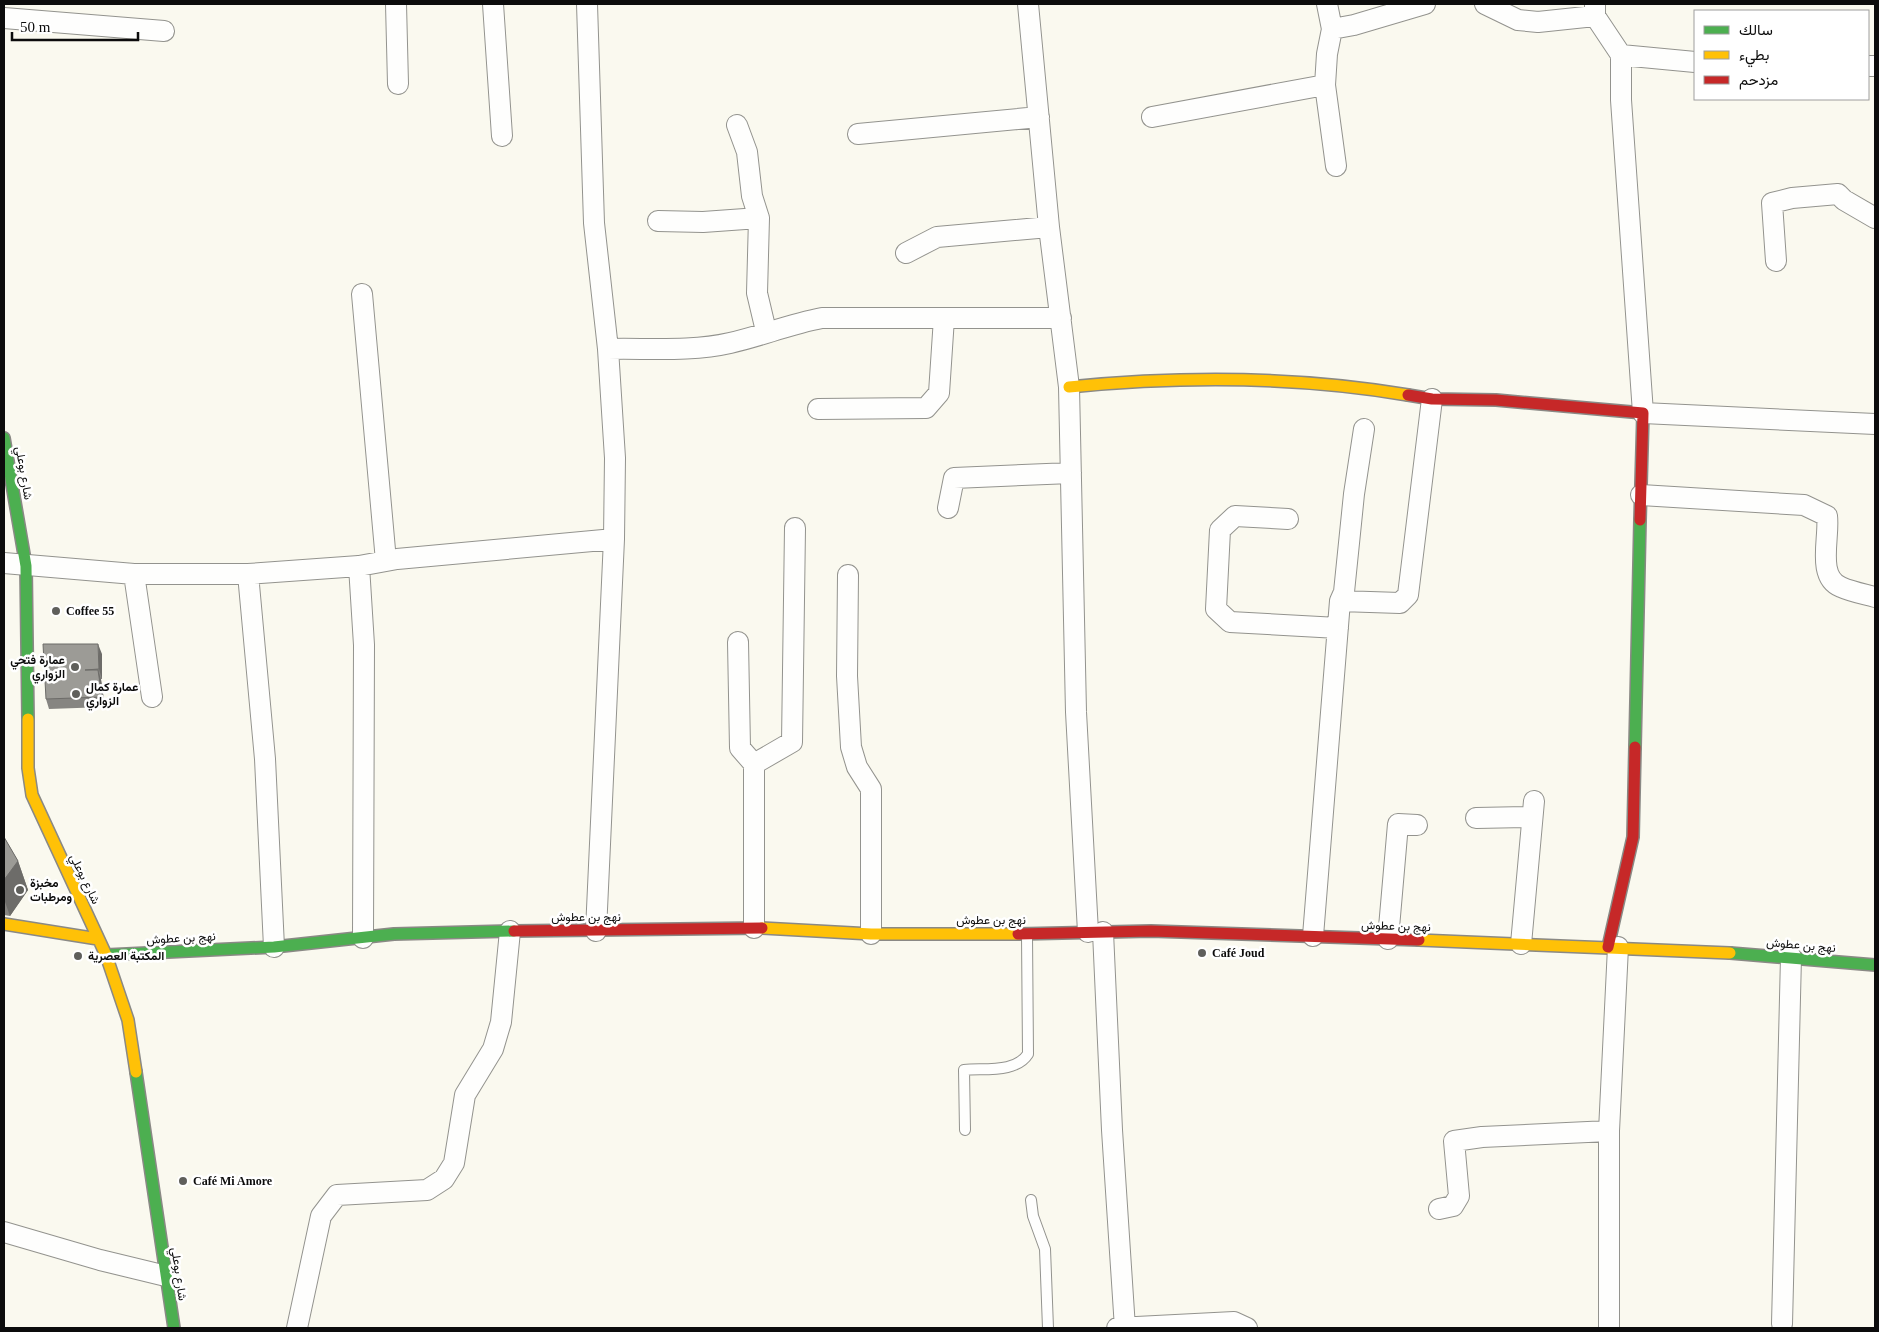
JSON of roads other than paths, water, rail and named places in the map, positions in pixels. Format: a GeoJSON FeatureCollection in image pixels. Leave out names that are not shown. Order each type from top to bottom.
{"type":"FeatureCollection","features":[{"type":"Feature","properties":{"kind":"street"},"geometry":{"type":"LineString","coordinates":[[396,4],[398,84]]}},
{"type":"Feature","properties":{"kind":"street"},"geometry":{"type":"LineString","coordinates":[[493,4],[502,136]]}},
{"type":"Feature","properties":{"kind":"street"},"geometry":{"type":"LineString","coordinates":[[587,4],[594,223],[608,349],[615,458],[614,538],[596,931]]}},
{"type":"Feature","properties":{"kind":"street"},"geometry":{"type":"LineString","coordinates":[[1028,4],[1049,228],[1069,386],[1076,712],[1112,1130],[1125,1328]]}},
{"type":"Feature","properties":{"kind":"street"},"geometry":{"type":"LineString","coordinates":[[1327,4],[1332,29],[1327,54],[1325,84],[1336,166]]}},
{"type":"Feature","properties":{"kind":"street"},"geometry":{"type":"LineString","coordinates":[[1332,29],[1354,25],[1425,4]]}},
{"type":"Feature","properties":{"kind":"street"},"geometry":{"type":"LineString","coordinates":[[1485,4],[1518,20],[1538,22],[1595,10],[1621,55],[1620,100],[1643,413],[1633,837],[1613,947],[1609,1131],[1609,1328]]}},
{"type":"Feature","properties":{"kind":"street"},"geometry":{"type":"LineString","coordinates":[[4,18],[164,30]]}},
{"type":"Feature","properties":{"kind":"street"},"geometry":{"type":"LineString","coordinates":[[1621,55],[1694,62]]}},
{"type":"Feature","properties":{"kind":"street"},"geometry":{"type":"LineString","coordinates":[[1152,117],[1325,84]]}},
{"type":"Feature","properties":{"kind":"street"},"geometry":{"type":"LineString","coordinates":[[858,134],[1039,117]]}},
{"type":"Feature","properties":{"kind":"street"},"geometry":{"type":"LineString","coordinates":[[737,125],[747,152],[752,196],[759,218],[756,293],[766,331]]}},
{"type":"Feature","properties":{"kind":"street"},"geometry":{"type":"LineString","coordinates":[[1776,261],[1772,203],[1792,198],[1838,194],[1844,200],[1875,218]]}},
{"type":"Feature","properties":{"kind":"street"},"geometry":{"type":"LineString","coordinates":[[658,221],[703,222],[759,218]]}},
{"type":"Feature","properties":{"kind":"street"},"geometry":{"type":"LineString","coordinates":[[906,253],[937,237],[1049,228]]}},
{"type":"Feature","properties":{"kind":"street"},"geometry":{"type":"LineString","coordinates":[[362,294],[386,561]]}},
{"type":"Feature","properties":{"kind":"street"},"geometry":{"type":"LineString","coordinates":[[608,349],[707,347],[730,343],[766,331],[822,318],[1060,318]]}},
{"type":"Feature","properties":{"kind":"street"},"geometry":{"type":"LineString","coordinates":[[818,409],[926,408],[939,392],[944,318]]}},
{"type":"Feature","properties":{"kind":"street"},"geometry":{"type":"LineString","coordinates":[[1069,386],[1143,380],[1254,380],[1366,388],[1432,398],[1496,400],[1643,413],[1875,424]]}},
{"type":"Feature","properties":{"kind":"street"},"geometry":{"type":"LineString","coordinates":[[1340,601],[1400,603],[1408,595],[1432,398]]}},
{"type":"Feature","properties":{"kind":"street"},"geometry":{"type":"LineString","coordinates":[[1313,936],[1340,601],[1344,592],[1354,494],[1364,429]]}},
{"type":"Feature","properties":{"kind":"street","name":"شارع بوعلي"},"geometry":{"type":"LineString","coordinates":[[4,438],[26,566],[28,768],[32,795],[106,955],[128,1020],[174,1328]]}},
{"type":"Feature","properties":{"kind":"street"},"geometry":{"type":"LineString","coordinates":[[948,508],[954,478],[1072,473]]}},
{"type":"Feature","properties":{"kind":"street"},"geometry":{"type":"LineString","coordinates":[[1641,495],[1804,505],[1817,509],[1827,516],[1826,567],[1830,579],[1839,587],[1875,597]]}},
{"type":"Feature","properties":{"kind":"street"},"geometry":{"type":"LineString","coordinates":[[1288,520],[1235,516],[1220,530],[1216,608],[1230,622],[1338,628]]}},
{"type":"Feature","properties":{"kind":"street"},"geometry":{"type":"LineString","coordinates":[[754,764],[792,742],[795,528]]}},
{"type":"Feature","properties":{"kind":"street"},"geometry":{"type":"LineString","coordinates":[[4,563],[134,574],[248,574],[359,566],[386,561],[614,538]]}},
{"type":"Feature","properties":{"kind":"street"},"geometry":{"type":"LineString","coordinates":[[359,566],[364,645],[362,938]]}},
{"type":"Feature","properties":{"kind":"street"},"geometry":{"type":"LineString","coordinates":[[134,574],[152,697]]}},
{"type":"Feature","properties":{"kind":"street"},"geometry":{"type":"LineString","coordinates":[[248,574],[265,759],[274,947]]}},
{"type":"Feature","properties":{"kind":"street"},"geometry":{"type":"LineString","coordinates":[[848,575],[847,676],[851,747],[857,767],[871,789],[871,934]]}},
{"type":"Feature","properties":{"kind":"street"},"geometry":{"type":"LineString","coordinates":[[738,642],[740,748],[754,764],[754,928]]}},
{"type":"Feature","properties":{"kind":"street"},"geometry":{"type":"LineString","coordinates":[[1476,818],[1533,809],[1521,944]]}},
{"type":"Feature","properties":{"kind":"street"},"geometry":{"type":"LineString","coordinates":[[1388,939],[1398,824],[1417,824]]}},
{"type":"Feature","properties":{"kind":"street"},"geometry":{"type":"LineString","coordinates":[[4,924],[98,939]]}},
{"type":"Feature","properties":{"kind":"street","name":"نهج بن عطوش"},"geometry":{"type":"LineString","coordinates":[[106,955],[274,947],[394,934],[510,931],[754,928],[871,934],[1027,934],[1151,930],[1613,947],[1791,957],[1875,965]]}},
{"type":"Feature","properties":{"kind":"street"},"geometry":{"type":"LineString","coordinates":[[297,1328],[321,1216],[337,1195],[427,1190],[444,1178],[454,1163],[465,1095],[493,1050],[501,1022],[510,931]]}},
{"type":"Feature","properties":{"kind":"street"},"geometry":{"type":"LineString","coordinates":[[1782,1324],[1791,957]]}},
{"type":"Feature","properties":{"kind":"street"},"geometry":{"type":"LineString","coordinates":[[1440,1209],[1453,1206],[1459,1196],[1454,1141],[1482,1137],[1609,1131]]}},
{"type":"Feature","properties":{"kind":"street"},"geometry":{"type":"LineString","coordinates":[[4,1232],[100,1260],[166,1276]]}},
{"type":"Feature","properties":{"kind":"street"},"geometry":{"type":"LineString","coordinates":[[1118,1328],[1234,1322],[1247,1328]]}},
{"type":"Feature","properties":{"kind":"lane"},"geometry":{"type":"LineString","coordinates":[[965,1130],[964,1070],[1015,1066],[1023,1062],[1028,1054],[1027,934]]}},
{"type":"Feature","properties":{"kind":"lane"},"geometry":{"type":"LineString","coordinates":[[1031,1200],[1034,1216],[1045,1249],[1048,1328]]}},
{"type":"Feature","properties":{"kind":"place","name":"Coffee 55"},"geometry":{"type":"Point","coordinates":[56,611]}},
{"type":"Feature","properties":{"kind":"place","name":"عمارة فتحي الزواري"},"geometry":{"type":"Point","coordinates":[75,667]}},
{"type":"Feature","properties":{"kind":"place","name":"عمارة كمال الزواري"},"geometry":{"type":"Point","coordinates":[76,694]}},
{"type":"Feature","properties":{"kind":"place","name":"مخبزة ومرطبات"},"geometry":{"type":"Point","coordinates":[20,890]}},
{"type":"Feature","properties":{"kind":"place","name":"Café Joud"},"geometry":{"type":"Point","coordinates":[1202,953]}},
{"type":"Feature","properties":{"kind":"place","name":"المكتبة العصرية"},"geometry":{"type":"Point","coordinates":[78,956]}},
{"type":"Feature","properties":{"kind":"place","name":"Café Mi Amore"},"geometry":{"type":"Point","coordinates":[183,1181]}}]}
